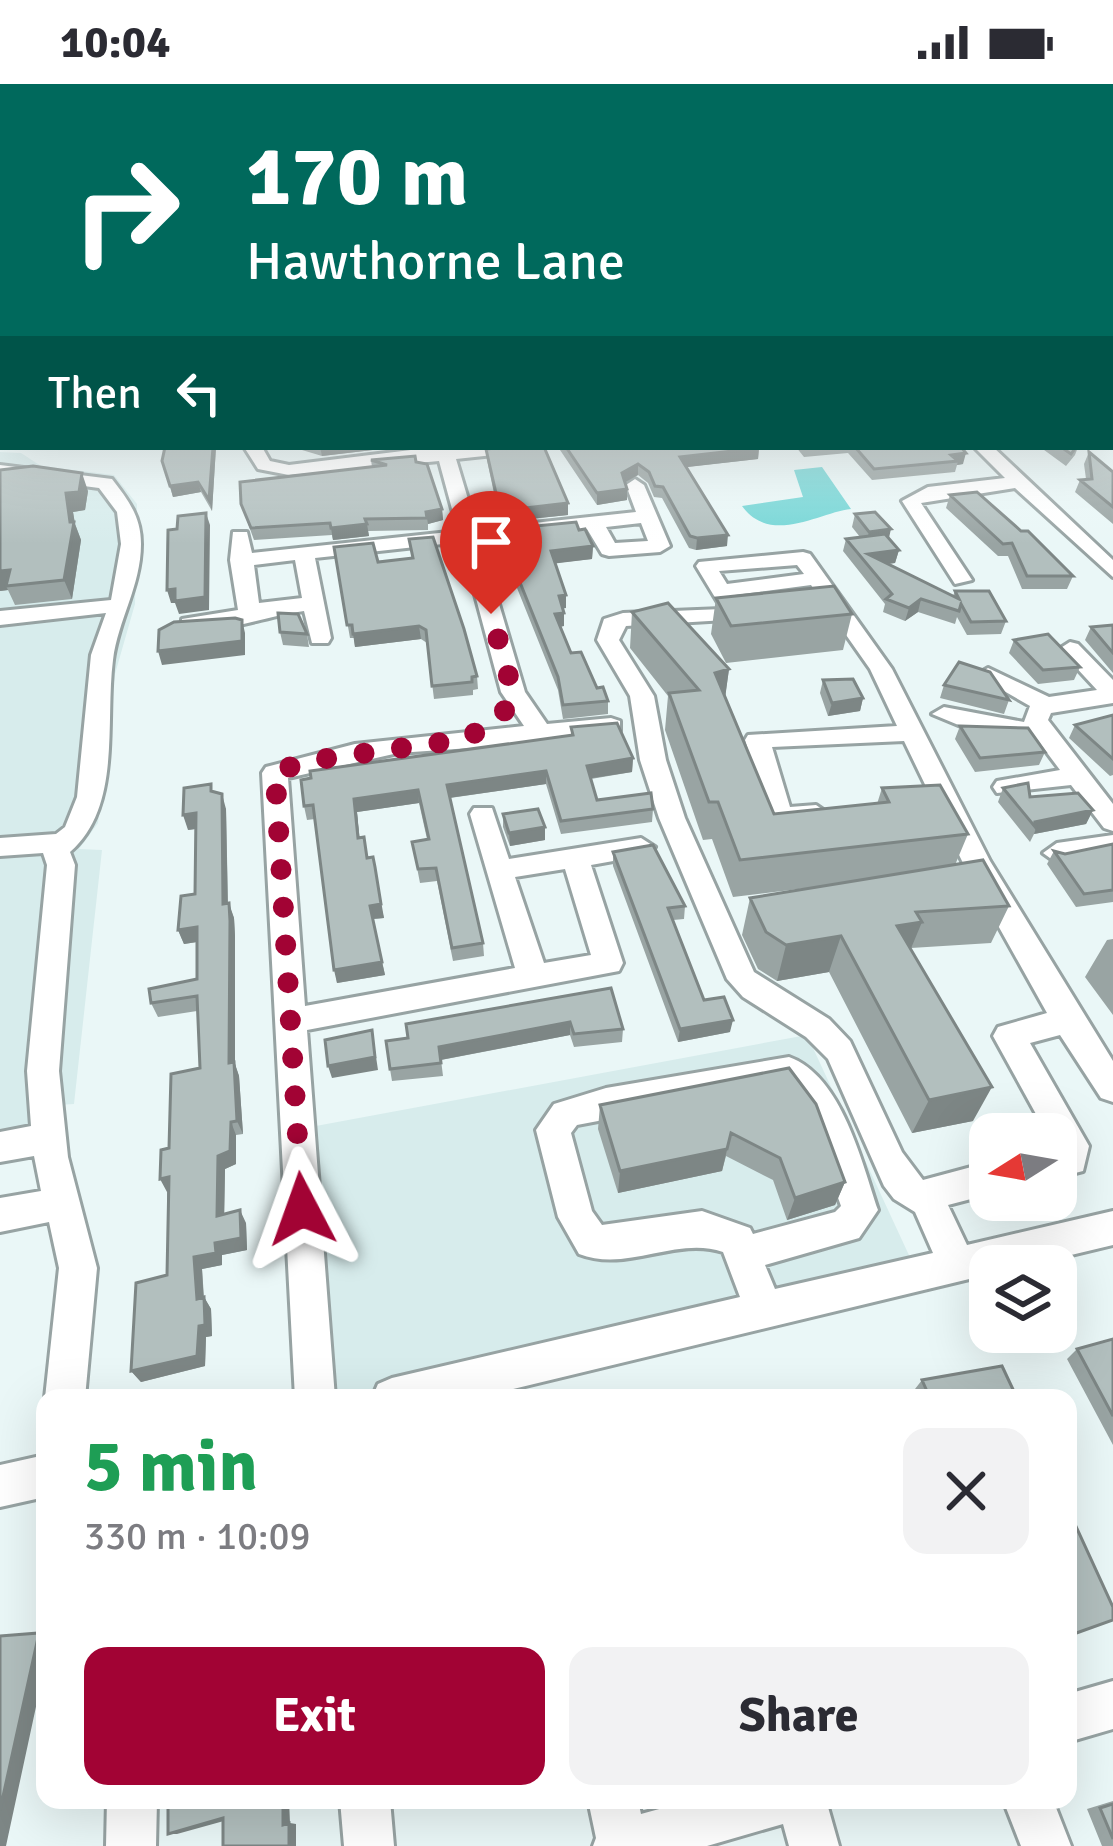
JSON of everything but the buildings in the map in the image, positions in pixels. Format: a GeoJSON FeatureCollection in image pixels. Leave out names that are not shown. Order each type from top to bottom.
{"type":"FeatureCollection","features":[{"type":"Feature","properties":{"kind":"street"},"geometry":{"type":"LineString","coordinates":[[255,450],[264,465],[289,470],[445,451],[513,692],[542,734]]}},
{"type":"Feature","properties":{"kind":"street"},"geometry":{"type":"LineString","coordinates":[[986,450],[1113,571]]}},
{"type":"Feature","properties":{"kind":"street"},"geometry":{"type":"LineString","coordinates":[[0,470],[105,483],[127,512],[131,544],[120,605],[102,655],[90,797],[76,832],[55,850]]}},
{"type":"Feature","properties":{"kind":"street"},"geometry":{"type":"LineString","coordinates":[[962,580],[948,552],[912,510],[911,501],[928,493],[1019,482]]}},
{"type":"Feature","properties":{"kind":"street"},"geometry":{"type":"LineString","coordinates":[[593,522],[609,550],[657,548],[635,485]]}},
{"type":"Feature","properties":{"kind":"street"},"geometry":{"type":"LineString","coordinates":[[240,560],[646,517]]}},
{"type":"Feature","properties":{"kind":"street"},"geometry":{"type":"LineString","coordinates":[[240,536],[249,611]]}},
{"type":"Feature","properties":{"kind":"street"},"geometry":{"type":"LineString","coordinates":[[304,553],[320,638]]}},
{"type":"Feature","properties":{"kind":"street"},"geometry":{"type":"LineString","coordinates":[[728,603],[706,566],[810,568],[881,669],[950,808],[1067,1020],[1113,1088]]}},
{"type":"Feature","properties":{"kind":"street"},"geometry":{"type":"LineString","coordinates":[[178,625],[316,602]]}},
{"type":"Feature","properties":{"kind":"street"},"geometry":{"type":"LineString","coordinates":[[835,604],[788,609],[728,603],[623,620],[612,624],[608,640],[642,696],[653,760],[672,818],[742,979],[759,995],[805,1018],[838,1048],[861,1087],[903,1185],[928,1201],[957,1265]]}},
{"type":"Feature","properties":{"kind":"street"},"geometry":{"type":"LineString","coordinates":[[0,618],[120,605]]}},
{"type":"Feature","properties":{"kind":"street"},"geometry":{"type":"LineString","coordinates":[[944,714],[974,723],[1044,719],[1110,699],[1070,649]]}},
{"type":"Feature","properties":{"kind":"street"},"geometry":{"type":"LineString","coordinates":[[988,675],[1044,719],[1077,776],[1113,822]]}},
{"type":"Feature","properties":{"kind":"street"},"geometry":{"type":"LineString","coordinates":[[466,739],[503,714],[513,692]]}},
{"type":"Feature","properties":{"kind":"street"},"geometry":{"type":"LineString","coordinates":[[314,1389],[275,772],[308,761],[466,739],[615,726]]}},
{"type":"Feature","properties":{"kind":"street"},"geometry":{"type":"LineString","coordinates":[[847,813],[781,816],[757,740],[913,733]]}},
{"type":"Feature","properties":{"kind":"street"},"geometry":{"type":"LineString","coordinates":[[1006,787],[1077,776]]}},
{"type":"Feature","properties":{"kind":"street"},"geometry":{"type":"LineString","coordinates":[[913,809],[950,808]]}},
{"type":"Feature","properties":{"kind":"street"},"geometry":{"type":"LineString","coordinates":[[483,814],[532,974]]}},
{"type":"Feature","properties":{"kind":"street"},"geometry":{"type":"LineString","coordinates":[[0,847],[53,843],[61,865],[43,1071],[49,1138],[78,1268],[66,1389]]}},
{"type":"Feature","properties":{"kind":"street"},"geometry":{"type":"LineString","coordinates":[[1057,853],[1113,844]]}},
{"type":"Feature","properties":{"kind":"street"},"geometry":{"type":"LineString","coordinates":[[500,869],[641,847]]}},
{"type":"Feature","properties":{"kind":"street"},"geometry":{"type":"LineString","coordinates":[[290,1021],[608,963],[575,856]]}},
{"type":"Feature","properties":{"kind":"street"},"geometry":{"type":"LineString","coordinates":[[1053,1113],[1009,1036],[1067,1020]]}},
{"type":"Feature","properties":{"kind":"street"},"geometry":{"type":"LineString","coordinates":[[742,1254],[846,1226],[860,1210],[846,1166],[809,1087],[789,1071],[607,1102],[566,1114],[554,1130],[577,1217],[592,1242],[621,1243],[702,1228],[737,1240],[742,1254],[764,1310]]}},
{"type":"Feature","properties":{"kind":"street"},"geometry":{"type":"LineString","coordinates":[[0,1147],[49,1138]]}},
{"type":"Feature","properties":{"kind":"street"},"geometry":{"type":"LineString","coordinates":[[928,1201],[938,1190],[969,1183]]}},
{"type":"Feature","properties":{"kind":"street"},"geometry":{"type":"LineString","coordinates":[[0,1215],[62,1203]]}},
{"type":"Feature","properties":{"kind":"street"},"geometry":{"type":"LineString","coordinates":[[430,1389],[1113,1228]]}},
{"type":"Feature","properties":{"kind":"street"},"geometry":{"type":"LineString","coordinates":[[0,1486],[36,1478]]}},
{"type":"Feature","properties":{"kind":"street"},"geometry":{"type":"LineString","coordinates":[[1077,1715],[1113,1705]]}},
{"type":"Feature","properties":{"kind":"street"},"geometry":{"type":"LineString","coordinates":[[130,1846],[132,1809]]}},
{"type":"Feature","properties":{"kind":"street"},"geometry":{"type":"LineString","coordinates":[[366,1809],[370,1846]]}},
{"type":"Feature","properties":{"kind":"street"},"geometry":{"type":"LineString","coordinates":[[615,1809],[621,1845],[749,1809]]}},
{"type":"Feature","properties":{"kind":"street"},"geometry":{"type":"LineString","coordinates":[[804,1809],[814,1846]]}},
{"type":"Feature","properties":{"kind":"street"},"geometry":{"type":"LineString","coordinates":[[1032,1809],[1046,1846]]}},
{"type":"Feature","properties":{"kind":"shaded area"},"geometry":{"type":"Polygon","coordinates":[[[0,452],[21,453],[41,466],[114,475],[137,504],[135,604],[115,674],[98,823],[79,849],[102,850],[74,1104],[58,1105],[60,1131],[0,1142],[0,452]]]}},
{"type":"Feature","properties":{"kind":"shaded area"},"geometry":{"type":"Polygon","coordinates":[[[807,1035],[914,1266],[391,1389],[317,1389],[305,1128],[807,1035]]]}},
{"type":"Feature","properties":{"kind":"water"},"geometry":{"type":"Polygon","coordinates":[[[822,467],[851,509],[781,525],[754,518],[742,506],[803,497],[794,470],[822,467]]]}},
{"type":"Feature","properties":{"kind":"route"},"geometry":{"type":"LineString","coordinates":[[302,1209],[275,772],[308,761],[466,739],[503,714],[513,692],[491,614]]}}]}
